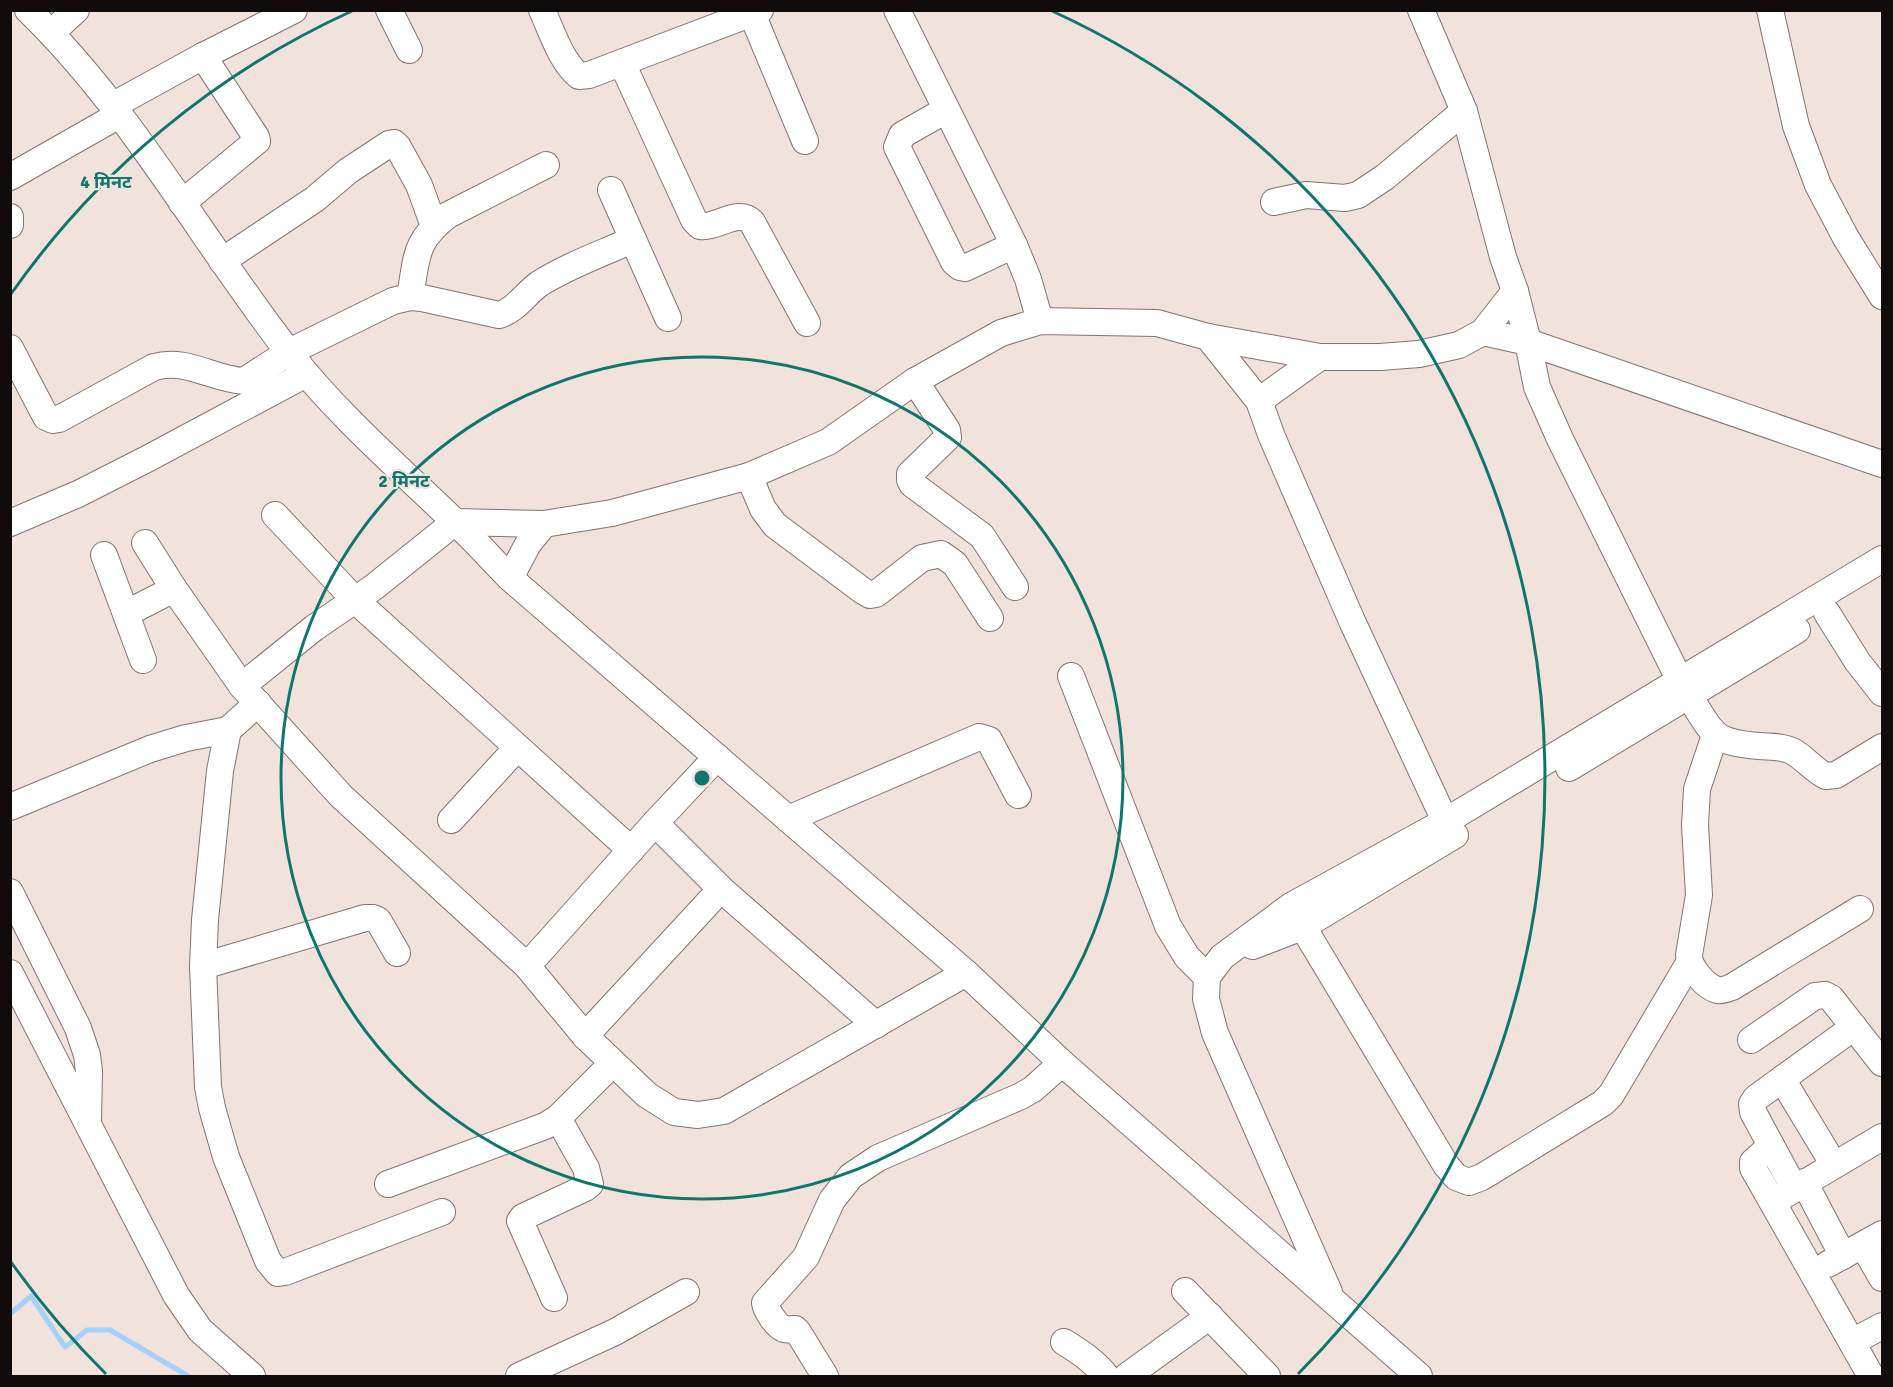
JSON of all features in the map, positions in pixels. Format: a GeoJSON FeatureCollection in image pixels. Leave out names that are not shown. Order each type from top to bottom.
{"type":"FeatureCollection","features":[{"type":"Feature","properties":{"kind":"street"},"geometry":{"type":"LineString","coordinates":[[28,10],[51,33],[116,110],[289,352],[306,374],[358,430],[510,578],[966,974],[1062,1063],[1419,1377]]}},
{"type":"Feature","properties":{"kind":"street"},"geometry":{"type":"LineString","coordinates":[[51,33],[76,10]]}},
{"type":"Feature","properties":{"kind":"street"},"geometry":{"type":"LineString","coordinates":[[10,177],[203,56],[294,10]]}},
{"type":"Feature","properties":{"kind":"street"},"geometry":{"type":"LineString","coordinates":[[389,10],[409,50]]}},
{"type":"Feature","properties":{"kind":"street"},"geometry":{"type":"LineString","coordinates":[[542,10],[566,61],[579,76],[589,75],[756,12],[805,141]]}},
{"type":"Feature","properties":{"kind":"street"},"geometry":{"type":"LineString","coordinates":[[897,10],[1014,245],[1028,279],[1040,321]]}},
{"type":"Feature","properties":{"kind":"street"},"geometry":{"type":"LineString","coordinates":[[1421,10],[1464,111],[1503,257],[1515,291],[1537,387],[1686,691],[1715,735],[1729,742],[1792,751],[1826,776],[1836,775],[1882,747]]}},
{"type":"Feature","properties":{"kind":"street"},"geometry":{"type":"LineString","coordinates":[[1770,10],[1796,126],[1818,185],[1846,238],[1882,296]]}},
{"type":"Feature","properties":{"kind":"street"},"geometry":{"type":"LineString","coordinates":[[182,203],[257,141],[203,56]]}},
{"type":"Feature","properties":{"kind":"street"},"geometry":{"type":"LineString","coordinates":[[622,63],[694,220],[700,226],[709,227],[740,215],[747,217],[752,222],[807,323]]}},
{"type":"Feature","properties":{"kind":"street"},"geometry":{"type":"LineString","coordinates":[[946,110],[902,135],[897,147],[954,262],[965,268],[1014,245]]}},
{"type":"Feature","properties":{"kind":"street"},"geometry":{"type":"LineString","coordinates":[[1274,202],[1306,195],[1345,198],[1358,195],[1385,177],[1464,111]]}},
{"type":"Feature","properties":{"kind":"street"},"geometry":{"type":"LineString","coordinates":[[222,261],[310,202],[348,171],[394,143],[414,175],[434,226]]}},
{"type":"Feature","properties":{"kind":"street"},"geometry":{"type":"LineString","coordinates":[[410,297],[419,248],[434,226],[448,215],[546,165]]}},
{"type":"Feature","properties":{"kind":"street"},"geometry":{"type":"LineString","coordinates":[[611,190],[668,318]]}},
{"type":"Feature","properties":{"kind":"street"},"geometry":{"type":"LineString","coordinates":[[10,216],[10,225]]}},
{"type":"Feature","properties":{"kind":"street"},"geometry":{"type":"LineString","coordinates":[[10,348],[46,417],[53,420],[154,367],[180,364],[244,381],[289,352],[393,301],[410,297],[499,315],[507,313],[528,292],[549,278],[632,240]]}},
{"type":"Feature","properties":{"kind":"street"},"geometry":{"type":"LineString","coordinates":[[442,1212],[278,1273],[268,1262],[226,1157],[212,1107],[208,1087],[203,966],[205,920],[218,794],[228,730],[250,695],[314,628],[356,600],[455,522],[544,524],[612,513],[748,476],[828,442],[915,381],[1001,333],[1040,321],[1158,322],[1209,337],[1320,357],[1380,357],[1419,354],[1459,345],[1483,332],[1515,291]]}},
{"type":"Feature","properties":{"kind":"street"},"geometry":{"type":"LineString","coordinates":[[1483,332],[1528,342],[1882,465]]}},
{"type":"Feature","properties":{"kind":"street"},"geometry":{"type":"LineString","coordinates":[[1209,337],[1258,401],[1352,621],[1450,829]]}},
{"type":"Feature","properties":{"kind":"street"},"geometry":{"type":"LineString","coordinates":[[1258,401],[1320,357]]}},
{"type":"Feature","properties":{"kind":"street"},"geometry":{"type":"LineString","coordinates":[[10,522],[78,494],[306,374]]}},
{"type":"Feature","properties":{"kind":"street"},"geometry":{"type":"LineString","coordinates":[[915,381],[947,430],[948,437],[910,474],[910,480],[912,484],[982,536],[1015,587]]}},
{"type":"Feature","properties":{"kind":"street"},"geometry":{"type":"LineString","coordinates":[[748,476],[763,509],[775,525],[863,591],[870,595],[876,594],[922,558],[941,554],[955,564],[990,618]]}},
{"type":"Feature","properties":{"kind":"street"},"geometry":{"type":"LineString","coordinates":[[275,516],[356,600],[631,850]]}},
{"type":"Feature","properties":{"kind":"street"},"geometry":{"type":"LineString","coordinates":[[510,578],[528,544],[544,524]]}},
{"type":"Feature","properties":{"kind":"street"},"geometry":{"type":"LineString","coordinates":[[145,543],[174,589],[250,695],[341,796],[527,966],[585,1036],[613,1064],[647,1095],[674,1112],[698,1115],[724,1111],[966,974]]}},
{"type":"Feature","properties":{"kind":"street"},"geometry":{"type":"LineString","coordinates":[[104,555],[143,660]]}},
{"type":"Feature","properties":{"kind":"street"},"geometry":{"type":"LineString","coordinates":[[1686,691],[1882,559]]}},
{"type":"Feature","properties":{"kind":"street"},"geometry":{"type":"LineString","coordinates":[[1332,1299],[1215,1033],[1206,999],[1214,967],[1882,578]]}},
{"type":"Feature","properties":{"kind":"street"},"geometry":{"type":"LineString","coordinates":[[127,613],[174,589]]}},
{"type":"Feature","properties":{"kind":"street"},"geometry":{"type":"LineString","coordinates":[[1827,612],[1857,661],[1882,693]]}},
{"type":"Feature","properties":{"kind":"street"},"geometry":{"type":"LineString","coordinates":[[1071,676],[1168,926],[1187,957],[1214,967]]}},
{"type":"Feature","properties":{"kind":"street"},"geometry":{"type":"LineString","coordinates":[[10,807],[150,749],[186,738],[228,730]]}},
{"type":"Feature","properties":{"kind":"street"},"geometry":{"type":"LineString","coordinates":[[1297,917],[1446,1165],[1456,1177],[1469,1182],[1482,1177],[1603,1103],[1611,1095],[1689,963],[1699,895],[1695,825],[1697,789],[1715,735]]}},
{"type":"Feature","properties":{"kind":"street"},"geometry":{"type":"LineString","coordinates":[[788,819],[979,737],[990,740],[1018,795]]}},
{"type":"Feature","properties":{"kind":"street"},"geometry":{"type":"LineString","coordinates":[[451,820],[517,748]]}},
{"type":"Feature","properties":{"kind":"street"},"geometry":{"type":"LineString","coordinates":[[527,966],[717,757]]}},
{"type":"Feature","properties":{"kind":"street"},"geometry":{"type":"LineString","coordinates":[[655,823],[721,889],[876,1025]]}},
{"type":"Feature","properties":{"kind":"street"},"geometry":{"type":"LineString","coordinates":[[585,1036],[721,889]]}},
{"type":"Feature","properties":{"kind":"street"},"geometry":{"type":"LineString","coordinates":[[10,892],[78,1028],[87,1054],[89,1071],[87,1122]]}},
{"type":"Feature","properties":{"kind":"street"},"geometry":{"type":"LineString","coordinates":[[1689,963],[1692,969],[1709,985],[1721,991],[1749,978],[1860,909]]}},
{"type":"Feature","properties":{"kind":"street"},"geometry":{"type":"LineString","coordinates":[[203,966],[365,918],[378,921],[397,953]]}},
{"type":"Feature","properties":{"kind":"street"},"geometry":{"type":"LineString","coordinates":[[10,973],[176,1295],[200,1330],[252,1377]]}},
{"type":"Feature","properties":{"kind":"street"},"geometry":{"type":"LineString","coordinates":[[1751,1040],[1815,996],[1825,995],[1831,998],[1882,1063]]}},
{"type":"Feature","properties":{"kind":"street"},"geometry":{"type":"LineString","coordinates":[[1854,1027],[1756,1098],[1752,1104],[1753,1112],[1771,1146],[1799,1185],[1863,1245],[1882,1278]]}},
{"type":"Feature","properties":{"kind":"street"},"geometry":{"type":"LineString","coordinates":[[825,1377],[798,1332],[795,1329],[785,1330],[781,1327],[765,1307],[765,1303],[806,1257],[836,1193],[862,1167],[1021,1096],[1033,1089],[1062,1063]]}},
{"type":"Feature","properties":{"kind":"street"},"geometry":{"type":"LineString","coordinates":[[388,1184],[545,1126],[558,1118],[613,1064]]}},
{"type":"Feature","properties":{"kind":"street"},"geometry":{"type":"LineString","coordinates":[[1782,1079],[1834,1165]]}},
{"type":"Feature","properties":{"kind":"street"},"geometry":{"type":"LineString","coordinates":[[554,1298],[520,1221],[590,1184],[586,1168],[558,1118]]}},
{"type":"Feature","properties":{"kind":"street"},"geometry":{"type":"LineString","coordinates":[[1773,1202],[1882,1137]]}},
{"type":"Feature","properties":{"kind":"street"},"geometry":{"type":"LineString","coordinates":[[1771,1146],[1753,1162],[1753,1168],[1871,1377]]}},
{"type":"Feature","properties":{"kind":"street"},"geometry":{"type":"LineString","coordinates":[[1813,1273],[1863,1245]]}},
{"type":"Feature","properties":{"kind":"street"},"geometry":{"type":"LineString","coordinates":[[1185,1291],[1267,1377]]}},
{"type":"Feature","properties":{"kind":"street"},"geometry":{"type":"LineString","coordinates":[[519,1377],[615,1332],[686,1292]]}},
{"type":"Feature","properties":{"kind":"street"},"geometry":{"type":"LineString","coordinates":[[1127,1377],[1210,1316]]}},
{"type":"Feature","properties":{"kind":"street"},"geometry":{"type":"LineString","coordinates":[[1852,1342],[1882,1326]]}},
{"type":"Feature","properties":{"kind":"street"},"geometry":{"type":"LineString","coordinates":[[1064,1342],[1098,1365],[1106,1377]]}},
{"type":"Feature","properties":{"kind":"waterway"},"geometry":{"type":"LineString","coordinates":[[10,1314],[31,1296],[65,1347],[87,1330],[110,1330],[188,1376]]}}]}
